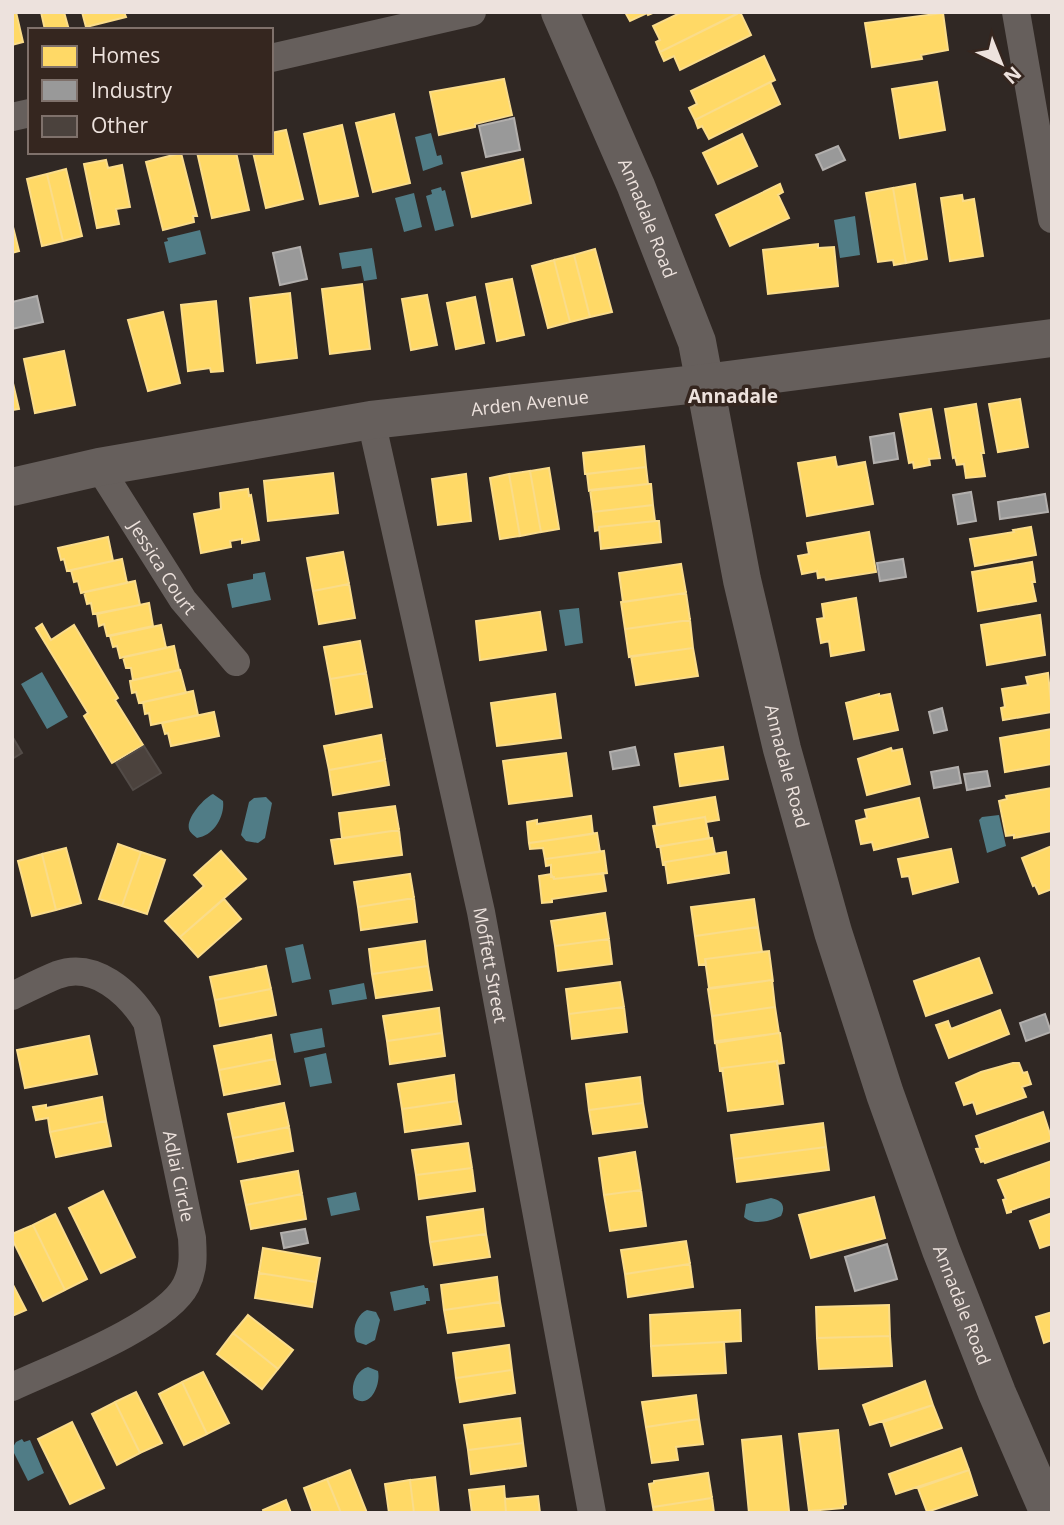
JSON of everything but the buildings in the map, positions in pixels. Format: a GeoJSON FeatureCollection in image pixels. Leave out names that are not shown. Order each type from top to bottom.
{"type":"FeatureCollection","features":[{"type":"Feature","properties":{"kind":"street"},"geometry":{"type":"LineString","coordinates":[[273,58],[472,12]]}},
{"type":"Feature","properties":{"kind":"street","name":"Annadale Road"},"geometry":{"type":"LineString","coordinates":[[560,12],[669,266],[697,342],[745,593],[782,749],[833,932],[885,1094],[941,1250],[997,1394],[1049,1513]]}},
{"type":"Feature","properties":{"kind":"street"},"geometry":{"type":"LineString","coordinates":[[1016,12],[1052,219]]}},
{"type":"Feature","properties":{"kind":"street","name":"Arden Avenue"},"geometry":{"type":"LineString","coordinates":[[12,487],[99,467],[371,420],[706,383],[1052,338]]}},
{"type":"Feature","properties":{"kind":"street","name":"Moffett Street"},"geometry":{"type":"LineString","coordinates":[[371,420],[481,912],[592,1513]]}},
{"type":"Feature","properties":{"kind":"street","name":"Jessica Court"},"geometry":{"type":"LineString","coordinates":[[99,467],[183,600],[236,662]]}},
{"type":"Feature","properties":{"kind":"street","name":"Adlai Circle"},"geometry":{"type":"LineString","coordinates":[[12,996],[59,974],[79,972],[96,975],[125,994],[148,1022],[192,1238],[194,1263],[185,1286],[167,1308],[145,1324],[12,1387]]}},
{"type":"Feature","properties":{"kind":"water"},"geometry":{"type":"Polygon","coordinates":[[[431,133],[437,156],[441,155],[443,164],[423,171],[415,137],[431,133]]]}},
{"type":"Feature","properties":{"kind":"water"},"geometry":{"type":"Polygon","coordinates":[[[441,187],[442,191],[445,190],[454,226],[435,231],[426,196],[432,194],[431,190],[441,187]]]}},
{"type":"Feature","properties":{"kind":"water"},"geometry":{"type":"Polygon","coordinates":[[[414,193],[422,227],[404,232],[395,198],[414,193]]]}},
{"type":"Feature","properties":{"kind":"water"},"geometry":{"type":"Polygon","coordinates":[[[855,216],[860,255],[840,258],[834,220],[855,216]]]}},
{"type":"Feature","properties":{"kind":"water"},"geometry":{"type":"Polygon","coordinates":[[[200,230],[206,254],[169,263],[164,242],[168,241],[167,238],[200,230]]]}},
{"type":"Feature","properties":{"kind":"water"},"geometry":{"type":"Polygon","coordinates":[[[372,248],[377,279],[364,281],[361,266],[342,269],[339,253],[372,248]]]}},
{"type":"Feature","properties":{"kind":"water"},"geometry":{"type":"Polygon","coordinates":[[[265,572],[271,600],[232,608],[227,584],[253,579],[253,574],[265,572]]]}},
{"type":"Feature","properties":{"kind":"water"},"geometry":{"type":"Polygon","coordinates":[[[579,608],[583,643],[565,646],[559,610],[579,608]]]}},
{"type":"Feature","properties":{"kind":"water"},"geometry":{"type":"Polygon","coordinates":[[[42,672],[68,717],[47,729],[21,684],[42,672]]]}},
{"type":"Feature","properties":{"kind":"water"},"geometry":{"type":"Polygon","coordinates":[[[213,794],[223,801],[220,819],[209,833],[197,838],[190,830],[190,819],[213,794]]]}},
{"type":"Feature","properties":{"kind":"water"},"geometry":{"type":"Polygon","coordinates":[[[266,797],[272,803],[265,838],[258,843],[246,841],[241,835],[249,802],[254,798],[266,797]]]}},
{"type":"Feature","properties":{"kind":"water"},"geometry":{"type":"Polygon","coordinates":[[[999,815],[1006,846],[987,853],[979,820],[982,817],[999,815]]]}},
{"type":"Feature","properties":{"kind":"water"},"geometry":{"type":"Polygon","coordinates":[[[303,944],[311,979],[292,983],[285,948],[303,944]]]}},
{"type":"Feature","properties":{"kind":"water"},"geometry":{"type":"Polygon","coordinates":[[[364,983],[367,999],[332,1005],[329,990],[364,983]]]}},
{"type":"Feature","properties":{"kind":"water"},"geometry":{"type":"Polygon","coordinates":[[[322,1028],[325,1047],[294,1053],[290,1034],[322,1028]]]}},
{"type":"Feature","properties":{"kind":"water"},"geometry":{"type":"Polygon","coordinates":[[[326,1053],[332,1083],[310,1087],[304,1058],[326,1053]]]}},
{"type":"Feature","properties":{"kind":"water"},"geometry":{"type":"Polygon","coordinates":[[[356,1192],[360,1210],[331,1216],[327,1198],[356,1192]]]}},
{"type":"Feature","properties":{"kind":"water"},"geometry":{"type":"Polygon","coordinates":[[[771,1198],[782,1204],[781,1216],[757,1222],[744,1217],[746,1204],[771,1198]]]}},
{"type":"Feature","properties":{"kind":"water"},"geometry":{"type":"Polygon","coordinates":[[[424,1285],[428,1288],[430,1301],[394,1311],[390,1292],[424,1285]]]}},
{"type":"Feature","properties":{"kind":"water"},"geometry":{"type":"Polygon","coordinates":[[[367,1310],[376,1312],[380,1320],[375,1340],[366,1345],[357,1342],[354,1333],[357,1319],[367,1310]]]}},
{"type":"Feature","properties":{"kind":"water"},"geometry":{"type":"Polygon","coordinates":[[[368,1367],[378,1371],[378,1383],[369,1398],[360,1401],[354,1398],[354,1384],[360,1371],[368,1367]]]}},
{"type":"Feature","properties":{"kind":"water"},"geometry":{"type":"Polygon","coordinates":[[[22,1439],[24,1442],[30,1440],[44,1473],[28,1481],[12,1449],[16,1442],[22,1439]]]}},
{"type":"Feature","properties":{"kind":"district","name":"Annadale"},"geometry":{"type":"Point","coordinates":[733,396]}}]}
